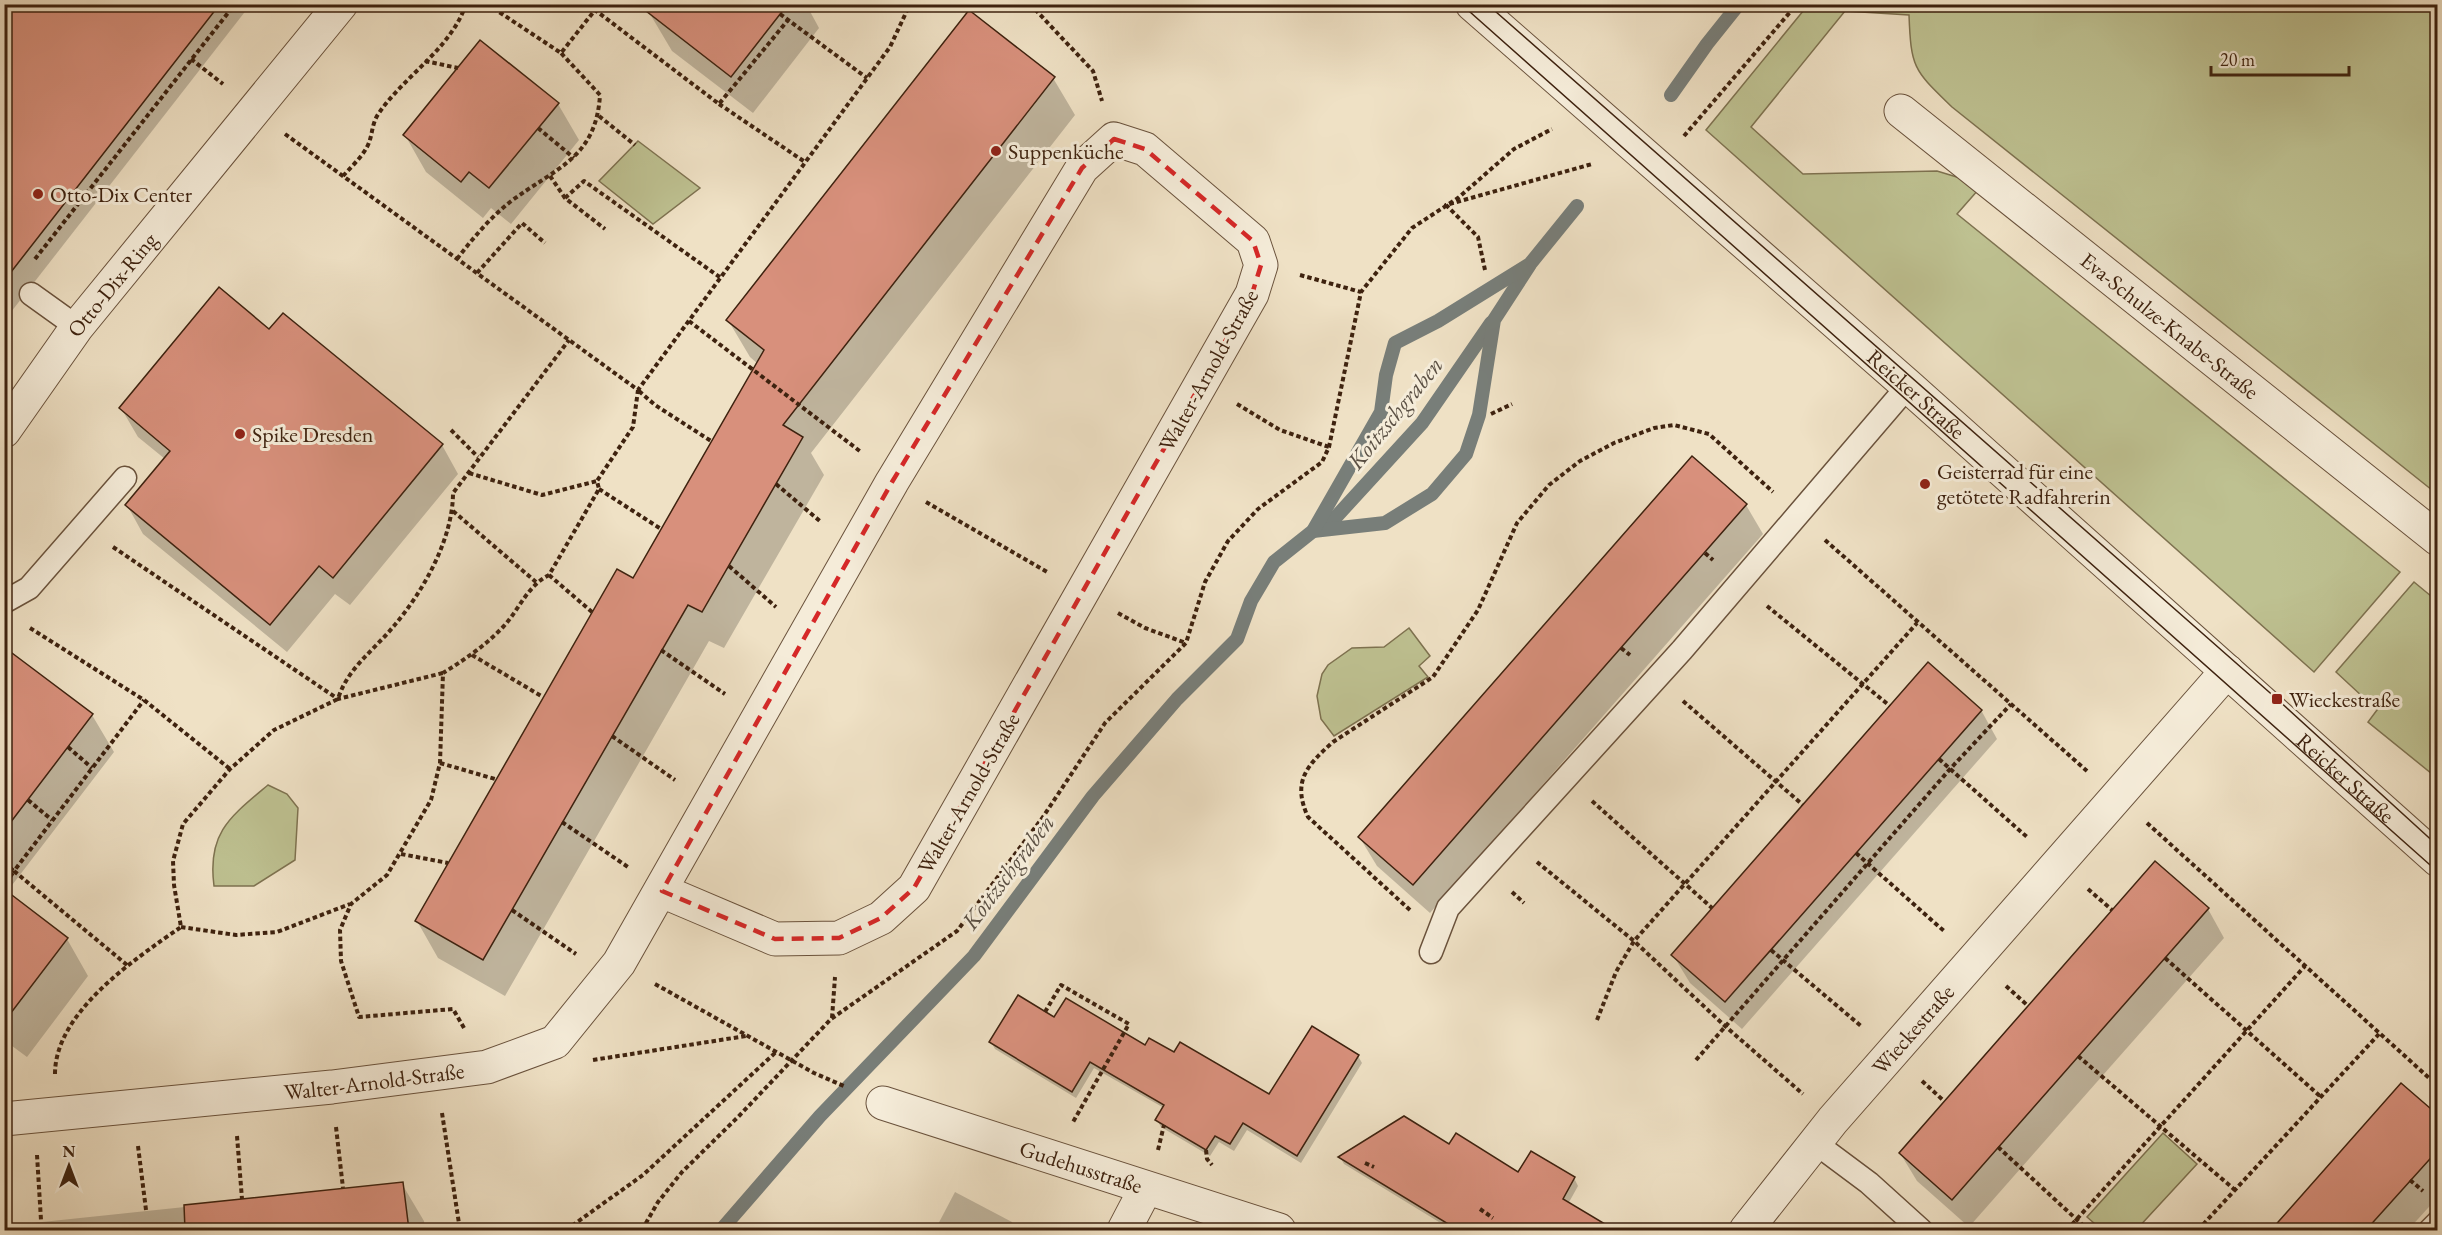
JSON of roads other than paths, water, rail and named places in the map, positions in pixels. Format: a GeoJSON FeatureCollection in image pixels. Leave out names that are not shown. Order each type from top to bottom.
{"type":"FeatureCollection","features":[{"type":"Feature","properties":{"kind":"street","name":"Otto-Dix-Ring"},"geometry":{"type":"LineString","coordinates":[[4,431],[77,327],[341,4]]}},
{"type":"Feature","properties":{"kind":"street","name":"Reicker Straße"},"geometry":{"type":"LineString","coordinates":[[1472,4],[1657,169],[1908,386],[2438,860]]}},
{"type":"Feature","properties":{"kind":"street","name":"Eva-Schulze-Knabe-Straße"},"geometry":{"type":"LineString","coordinates":[[1901,111],[2438,539]]}},
{"type":"Feature","properties":{"kind":"street","name":"Walter-Arnold-Straße"},"geometry":{"type":"LineString","coordinates":[[31,1116],[332,1087],[487,1067],[555,1042],[614,970],[662,891],[854,548],[1082,168],[1114,139],[1145,149],[1253,241],[1261,265],[1252,294],[914,888],[881,918],[839,938],[775,939],[662,891]]}},
{"type":"Feature","properties":{"kind":"street","name":"Wieckestraße"},"geometry":{"type":"LineString","coordinates":[[1746,1230],[1824,1131],[2227,671]]}},
{"type":"Feature","properties":{"kind":"street","name":"Gudehusstraße"},"geometry":{"type":"LineString","coordinates":[[883,1102],[1279,1230]]}},
{"type":"Feature","properties":{"kind":"street"},"geometry":{"type":"LineString","coordinates":[[1124,1230],[1146,1188]]}},
{"type":"Feature","properties":{"kind":"lane"},"geometry":{"type":"LineString","coordinates":[[31,294],[77,327]]}},
{"type":"Feature","properties":{"kind":"lane"},"geometry":{"type":"LineString","coordinates":[[1431,951],[1448,908],[1656,678],[1908,386]]}},
{"type":"Feature","properties":{"kind":"lane"},"geometry":{"type":"LineString","coordinates":[[4,602],[29,588],[125,477]]}},
{"type":"Feature","properties":{"kind":"lane"},"geometry":{"type":"LineString","coordinates":[[1824,1131],[1869,1183],[1921,1230]]}},
{"type":"Feature","properties":{"kind":"lane"},"geometry":{"type":"LineString","coordinates":[[2430,1230],[2438,1222]]}},
{"type":"Feature","properties":{"kind":"waterway","name":"Koitzschgraben"},"geometry":{"type":"LineString","coordinates":[[1671,95],[1739,4]]}},
{"type":"Feature","properties":{"kind":"waterway","name":"Koitzschgraben"},"geometry":{"type":"LineString","coordinates":[[721,1230],[820,1116],[974,956],[1093,796],[1177,699],[1237,639],[1251,601],[1274,562],[1313,531],[1381,412],[1386,375],[1395,343],[1438,321],[1530,264],[1577,206]]}},
{"type":"Feature","properties":{"kind":"waterway","name":"Koitzschgraben"},"geometry":{"type":"LineString","coordinates":[[1313,531],[1385,523],[1432,494],[1466,454],[1479,415],[1494,320],[1529,266]]}},
{"type":"Feature","properties":{"kind":"waterway","name":"Koitzschgraben"},"geometry":{"type":"LineString","coordinates":[[1325,529],[1422,423],[1491,323]]}},
{"type":"Feature","properties":{"kind":"tram line"},"geometry":{"type":"LineString","coordinates":[[1461,4],[2438,872]]}},
{"type":"Feature","properties":{"kind":"tram line"},"geometry":{"type":"LineString","coordinates":[[1487,4],[2277,699],[2438,846]]}},
{"type":"Feature","properties":{"kind":"place","name":"Suppenküche"},"geometry":{"type":"Point","coordinates":[996,151]}},
{"type":"Feature","properties":{"kind":"place","name":"Otto-Dix Center"},"geometry":{"type":"Point","coordinates":[38,194]}},
{"type":"Feature","properties":{"kind":"place","name":"Spike Dresden"},"geometry":{"type":"Point","coordinates":[240,434]}},
{"type":"Feature","properties":{"kind":"place","name":"Geisterrad für eine getötete Radfahrerin"},"geometry":{"type":"Point","coordinates":[1925,484]}},
{"type":"Feature","properties":{"kind":"place","name":"Wieckestraße"},"geometry":{"type":"Point","coordinates":[2277,699]}}]}
